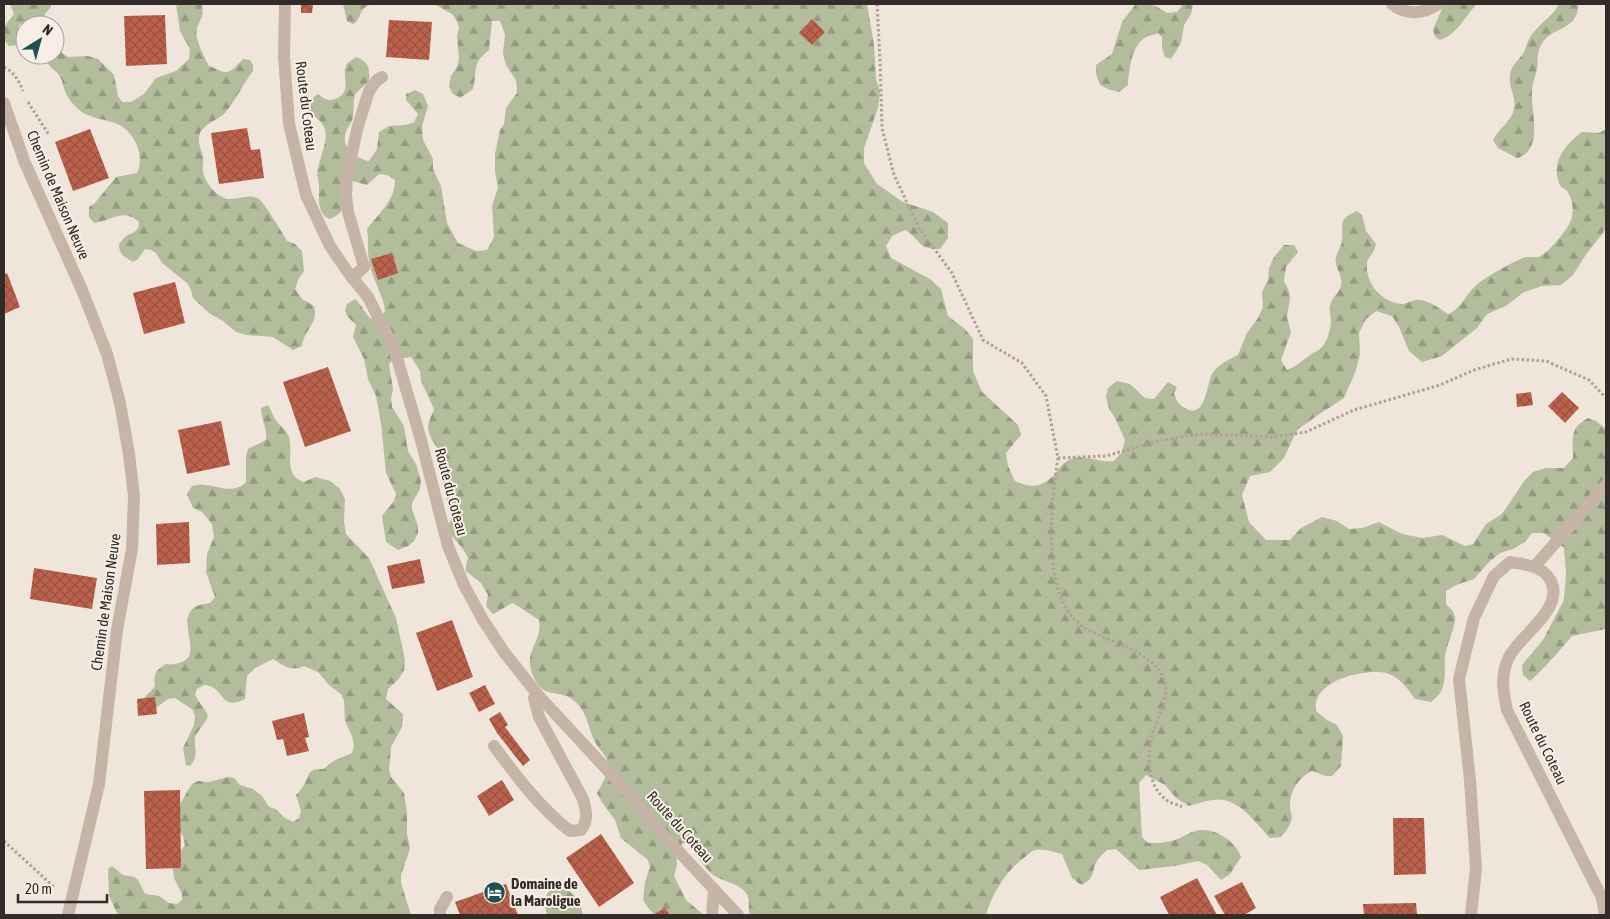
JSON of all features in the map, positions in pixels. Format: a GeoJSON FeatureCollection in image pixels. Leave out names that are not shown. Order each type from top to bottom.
{"type":"FeatureCollection","features":[{"type":"Feature","properties":{"kind":"street","name":"Route du Coteau"},"geometry":{"type":"LineString","coordinates":[[285,4],[284,56],[289,124],[306,194],[330,246],[368,297],[395,350],[448,546],[464,585],[482,620],[504,652],[538,695],[625,789],[655,826],[738,915]]}},
{"type":"Feature","properties":{"kind":"street"},"geometry":{"type":"LineString","coordinates":[[1392,4],[1405,11],[1414,13],[1438,4]]}},
{"type":"Feature","properties":{"kind":"street"},"geometry":{"type":"LineString","coordinates":[[352,278],[364,267],[348,212],[346,195],[347,175],[369,91],[376,80],[382,77]]}},
{"type":"Feature","properties":{"kind":"street","name":"Chemin de Maison Neuve"},"geometry":{"type":"LineString","coordinates":[[4,103],[24,163],[82,290],[107,354],[120,403],[134,496],[132,548],[117,630],[99,784],[70,912]]}},
{"type":"Feature","properties":{"kind":"street"},"geometry":{"type":"LineString","coordinates":[[1471,915],[1476,868],[1470,780],[1459,679],[1474,618],[1494,576],[1510,562],[1535,566],[1606,485]]}},
{"type":"Feature","properties":{"kind":"street","name":"Route du Coteau"},"geometry":{"type":"LineString","coordinates":[[1535,566],[1551,579],[1554,594],[1546,614],[1510,656],[1505,668],[1502,687],[1507,710],[1602,898],[1605,915]]}},
{"type":"Feature","properties":{"kind":"street"},"geometry":{"type":"LineString","coordinates":[[494,746],[521,782],[552,816],[570,831],[581,830],[586,823],[587,812],[583,799],[539,717],[534,698],[538,695]]}},
{"type":"Feature","properties":{"kind":"street"},"geometry":{"type":"LineString","coordinates":[[712,915],[714,889]]}},
{"type":"Feature","properties":{"kind":"street"},"geometry":{"type":"LineString","coordinates":[[440,915],[440,909],[447,897]]}},
{"type":"Feature","properties":{"kind":"path"},"geometry":{"type":"LineString","coordinates":[[877,4],[882,128],[894,175],[918,228],[952,273],[983,340],[1022,363],[1046,396],[1058,458],[1053,512],[1052,570],[1062,601],[1075,620],[1095,634],[1128,646],[1144,656],[1156,667],[1164,680],[1165,698],[1151,739],[1149,765],[1154,784],[1165,799],[1182,807]]}},
{"type":"Feature","properties":{"kind":"path"},"geometry":{"type":"LineString","coordinates":[[1058,458],[1106,456],[1158,441],[1200,434],[1273,437],[1306,432],[1354,410],[1440,385],[1474,370],[1511,359],[1546,361],[1588,380],[1606,398]]}},
{"type":"Feature","properties":{"kind":"path"},"geometry":{"type":"LineString","coordinates":[[4,841],[70,912]]}},
{"type":"Feature","properties":{"kind":"green space"},"geometry":{"type":"Polygon","coordinates":[[[10,4],[51,4],[45,15],[15,15],[15,45],[9,46],[4,40],[4,27],[14,14],[10,4]]]}},
{"type":"Feature","properties":{"kind":"green space"},"geometry":{"type":"Polygon","coordinates":[[[176,4],[202,5],[202,15],[196,32],[200,47],[209,66],[228,72],[243,59],[250,60],[253,65],[253,71],[229,108],[201,131],[199,141],[203,157],[203,172],[206,181],[212,189],[224,198],[255,197],[259,199],[287,241],[295,244],[302,251],[304,271],[295,289],[302,299],[314,306],[315,317],[305,335],[302,346],[293,350],[273,337],[246,335],[236,332],[223,321],[209,313],[193,298],[187,283],[162,263],[156,253],[151,250],[145,249],[138,259],[133,262],[125,257],[121,253],[119,244],[138,228],[139,222],[133,218],[123,215],[94,223],[89,217],[89,207],[95,203],[116,177],[137,173],[140,158],[139,151],[132,137],[121,126],[82,112],[70,100],[62,80],[49,65],[65,65],[65,55],[68,57],[88,56],[98,59],[114,75],[118,96],[122,102],[131,102],[144,94],[156,78],[176,71],[189,59],[190,49],[180,31],[176,4]]]}},
{"type":"Feature","properties":{"kind":"green space"},"geometry":{"type":"Polygon","coordinates":[[[343,4],[371,4],[362,11],[353,24],[347,21],[343,4]]]}},
{"type":"Feature","properties":{"kind":"green space"},"geometry":{"type":"Polygon","coordinates":[[[434,4],[867,4],[874,45],[876,80],[880,91],[878,108],[864,148],[864,163],[877,184],[903,202],[933,212],[948,223],[948,238],[940,249],[923,246],[905,230],[892,236],[886,246],[891,258],[930,279],[941,289],[948,316],[965,329],[973,339],[973,371],[982,392],[1018,425],[1021,435],[1006,453],[1008,466],[1015,481],[1031,486],[1045,482],[1068,460],[1082,457],[1114,461],[1122,452],[1125,440],[1109,409],[1106,397],[1108,388],[1117,381],[1130,384],[1145,398],[1154,399],[1168,382],[1177,387],[1174,393],[1181,405],[1192,411],[1197,409],[1204,399],[1214,371],[1220,365],[1238,355],[1247,333],[1258,318],[1263,307],[1262,292],[1268,280],[1269,268],[1274,257],[1284,245],[1294,245],[1298,252],[1286,267],[1284,281],[1289,291],[1290,299],[1287,317],[1291,332],[1281,360],[1287,370],[1320,349],[1327,340],[1331,325],[1331,303],[1341,286],[1336,256],[1341,245],[1343,221],[1350,214],[1357,211],[1362,215],[1366,231],[1376,244],[1374,251],[1368,259],[1367,271],[1376,291],[1395,303],[1404,304],[1420,300],[1448,314],[1453,312],[1480,282],[1518,260],[1525,257],[1542,255],[1557,241],[1569,224],[1573,209],[1569,194],[1559,183],[1557,167],[1559,160],[1566,148],[1582,132],[1599,133],[1606,129],[1606,226],[1573,275],[1561,285],[1542,286],[1524,292],[1506,306],[1487,314],[1477,328],[1442,356],[1422,362],[1409,351],[1392,316],[1376,311],[1366,319],[1359,333],[1360,354],[1356,370],[1344,398],[1297,430],[1284,458],[1270,472],[1250,476],[1242,495],[1249,522],[1266,540],[1290,540],[1301,528],[1322,517],[1337,521],[1349,529],[1362,528],[1379,522],[1402,534],[1423,538],[1442,535],[1465,546],[1473,544],[1486,524],[1502,514],[1525,480],[1533,472],[1546,468],[1564,468],[1573,458],[1573,435],[1575,430],[1588,418],[1596,421],[1606,429],[1606,629],[1572,636],[1530,681],[1523,675],[1522,665],[1543,640],[1564,600],[1566,574],[1564,548],[1544,533],[1532,533],[1525,542],[1513,549],[1500,553],[1474,579],[1456,585],[1446,591],[1446,604],[1454,613],[1455,620],[1445,655],[1443,686],[1437,697],[1431,702],[1415,699],[1403,683],[1395,677],[1378,672],[1368,672],[1337,680],[1321,692],[1316,700],[1316,711],[1337,725],[1343,736],[1341,766],[1332,776],[1312,771],[1298,782],[1291,797],[1291,820],[1281,837],[1270,838],[1245,811],[1230,802],[1212,800],[1189,806],[1176,798],[1165,785],[1146,775],[1139,783],[1142,837],[1148,843],[1159,843],[1175,840],[1198,830],[1207,830],[1219,834],[1235,846],[1241,857],[1230,874],[1221,880],[1207,865],[1198,861],[1139,870],[1116,849],[1107,850],[1098,859],[1090,879],[1081,885],[1072,878],[1062,854],[1048,850],[1038,850],[1030,853],[1011,869],[996,890],[986,915],[750,915],[748,898],[743,889],[712,874],[688,843],[683,843],[677,852],[677,865],[674,876],[686,900],[704,915],[655,915],[643,900],[645,882],[650,867],[648,860],[621,838],[615,820],[597,793],[606,776],[608,762],[595,742],[584,714],[572,699],[542,689],[534,678],[530,660],[538,635],[539,620],[513,603],[493,614],[486,606],[488,595],[481,583],[466,571],[468,558],[466,554],[448,532],[449,523],[453,516],[442,476],[446,463],[429,433],[429,423],[434,409],[421,381],[420,371],[411,357],[393,360],[389,364],[393,389],[392,407],[404,426],[408,451],[416,464],[421,481],[420,489],[412,503],[418,533],[414,541],[398,550],[386,542],[382,516],[394,501],[396,494],[386,473],[376,396],[368,379],[364,359],[353,337],[356,325],[347,316],[345,310],[347,304],[355,299],[371,319],[385,312],[383,300],[370,267],[367,229],[389,201],[395,180],[387,175],[379,174],[367,185],[348,180],[343,209],[335,217],[329,219],[325,216],[320,205],[317,173],[325,144],[325,130],[317,118],[308,113],[308,110],[311,100],[318,94],[328,100],[341,96],[345,88],[345,68],[347,64],[356,57],[364,61],[369,69],[369,81],[355,94],[353,117],[345,135],[345,141],[351,153],[369,161],[377,149],[379,132],[389,126],[406,125],[414,122],[418,114],[406,100],[406,94],[415,90],[423,94],[428,106],[422,126],[423,140],[433,159],[433,169],[441,186],[447,223],[458,243],[476,251],[487,250],[494,237],[492,206],[498,188],[495,172],[495,154],[500,130],[504,124],[506,108],[517,93],[516,80],[506,65],[503,53],[505,34],[500,21],[492,21],[489,50],[477,63],[473,89],[460,98],[453,94],[449,87],[451,76],[457,67],[459,59],[457,36],[459,28],[452,14],[434,4]]]}},
{"type":"Feature","properties":{"kind":"green space"},"geometry":{"type":"Polygon","coordinates":[[[1146,4],[1156,6],[1167,13],[1177,12],[1183,4],[1193,4],[1191,14],[1184,25],[1181,43],[1171,59],[1165,57],[1162,48],[1162,37],[1158,33],[1146,37],[1139,43],[1133,54],[1128,85],[1119,92],[1110,90],[1100,85],[1096,74],[1096,65],[1112,54],[1122,22],[1135,5],[1146,4]]]}},
{"type":"Feature","properties":{"kind":"green space"},"geometry":{"type":"Polygon","coordinates":[[[1444,4],[1477,4],[1456,30],[1440,40],[1435,37],[1433,30],[1444,4]]]}},
{"type":"Feature","properties":{"kind":"green space"},"geometry":{"type":"Polygon","coordinates":[[[1559,4],[1578,4],[1577,14],[1573,21],[1547,37],[1541,44],[1532,89],[1533,139],[1531,147],[1525,154],[1517,158],[1498,148],[1493,140],[1513,113],[1514,99],[1510,84],[1510,74],[1513,66],[1524,52],[1532,34],[1554,12],[1559,4]]]}},
{"type":"Feature","properties":{"kind":"green space"},"geometry":{"type":"Polygon","coordinates":[[[268,405],[275,419],[289,437],[291,469],[297,479],[304,482],[315,477],[330,481],[340,489],[345,499],[344,521],[346,534],[369,558],[396,618],[405,660],[404,671],[388,689],[386,699],[403,714],[402,727],[391,747],[389,770],[391,777],[404,793],[410,849],[401,875],[401,883],[411,915],[118,915],[109,896],[108,869],[112,866],[123,875],[134,877],[138,880],[145,894],[159,896],[169,903],[177,904],[182,900],[182,894],[174,878],[172,864],[185,845],[183,836],[175,824],[175,814],[192,784],[198,781],[209,782],[228,777],[234,778],[240,785],[253,789],[262,796],[269,807],[276,809],[285,818],[293,822],[299,818],[301,811],[296,795],[304,785],[310,772],[324,769],[333,761],[352,753],[354,746],[352,736],[345,721],[344,701],[341,694],[329,685],[318,672],[304,666],[291,668],[273,659],[255,668],[247,676],[245,699],[238,702],[228,702],[211,686],[204,685],[197,689],[195,695],[208,716],[195,738],[195,756],[190,766],[186,765],[183,748],[194,725],[195,717],[193,710],[175,698],[168,699],[153,710],[140,704],[155,686],[154,678],[160,668],[166,664],[182,662],[188,657],[190,650],[188,621],[190,613],[197,606],[210,603],[215,597],[206,572],[207,554],[214,537],[212,524],[202,512],[193,508],[187,494],[192,486],[207,485],[234,489],[246,482],[246,456],[248,449],[266,440],[261,408],[268,405]]]}},
{"type":"Feature","properties":{"kind":"green space"},"geometry":{"type":"Polygon","coordinates":[[[559,886],[575,897],[583,915],[547,915],[545,904],[547,894],[552,887],[559,886]]]}},
{"type":"Feature","properties":{"kind":"building"},"geometry":{"type":"Polygon","coordinates":[[[301,4],[313,4],[312,13],[301,13],[301,4]]]}},
{"type":"Feature","properties":{"kind":"building"},"geometry":{"type":"Polygon","coordinates":[[[165,15],[167,64],[126,66],[124,16],[165,15]]]}},
{"type":"Feature","properties":{"kind":"building"},"geometry":{"type":"Polygon","coordinates":[[[812,19],[825,32],[812,45],[799,33],[812,19]]]}},
{"type":"Feature","properties":{"kind":"building"},"geometry":{"type":"Polygon","coordinates":[[[389,20],[432,22],[429,60],[386,57],[389,20]]]}},
{"type":"Feature","properties":{"kind":"building"},"geometry":{"type":"Polygon","coordinates":[[[247,128],[251,150],[260,149],[264,178],[219,184],[211,133],[247,128]]]}},
{"type":"Feature","properties":{"kind":"building"},"geometry":{"type":"Polygon","coordinates":[[[90,129],[109,178],[73,191],[55,142],[90,129]]]}},
{"type":"Feature","properties":{"kind":"building"},"geometry":{"type":"Polygon","coordinates":[[[392,253],[398,273],[378,280],[371,259],[392,253]]]}},
{"type":"Feature","properties":{"kind":"building"},"geometry":{"type":"Polygon","coordinates":[[[7,273],[20,307],[4,314],[4,275],[7,273]]]}},
{"type":"Feature","properties":{"kind":"building"},"geometry":{"type":"Polygon","coordinates":[[[175,282],[185,323],[144,334],[133,293],[175,282]]]}},
{"type":"Feature","properties":{"kind":"building"},"geometry":{"type":"Polygon","coordinates":[[[328,367],[351,431],[305,447],[283,382],[328,367]]]}},
{"type":"Feature","properties":{"kind":"building"},"geometry":{"type":"Polygon","coordinates":[[[1531,392],[1533,405],[1517,407],[1516,394],[1531,392]]]}},
{"type":"Feature","properties":{"kind":"building"},"geometry":{"type":"Polygon","coordinates":[[[1562,392],[1579,408],[1565,423],[1548,406],[1562,392]]]}},
{"type":"Feature","properties":{"kind":"building"},"geometry":{"type":"Polygon","coordinates":[[[221,421],[230,465],[187,474],[178,430],[221,421]]]}},
{"type":"Feature","properties":{"kind":"building"},"geometry":{"type":"Polygon","coordinates":[[[189,522],[190,563],[157,565],[156,524],[189,522]]]}},
{"type":"Feature","properties":{"kind":"building"},"geometry":{"type":"Polygon","coordinates":[[[420,559],[425,583],[392,589],[387,566],[420,559]]]}},
{"type":"Feature","properties":{"kind":"building"},"geometry":{"type":"Polygon","coordinates":[[[34,568],[97,578],[92,609],[30,599],[34,568]]]}},
{"type":"Feature","properties":{"kind":"building"},"geometry":{"type":"Polygon","coordinates":[[[452,620],[473,677],[437,691],[416,633],[452,620]]]}},
{"type":"Feature","properties":{"kind":"building"},"geometry":{"type":"Polygon","coordinates":[[[485,685],[495,704],[479,712],[469,693],[485,685]]]}},
{"type":"Feature","properties":{"kind":"building"},"geometry":{"type":"Polygon","coordinates":[[[155,697],[157,714],[138,716],[137,699],[155,697]]]}},
{"type":"Feature","properties":{"kind":"building"},"geometry":{"type":"Polygon","coordinates":[[[500,712],[508,725],[505,727],[530,760],[523,766],[497,733],[489,719],[500,712]]]}},
{"type":"Feature","properties":{"kind":"building"},"geometry":{"type":"Polygon","coordinates":[[[304,713],[309,737],[305,738],[309,751],[287,756],[283,739],[277,740],[272,721],[304,713]]]}},
{"type":"Feature","properties":{"kind":"building"},"geometry":{"type":"Polygon","coordinates":[[[502,780],[514,800],[489,816],[477,796],[502,780]]]}},
{"type":"Feature","properties":{"kind":"building"},"geometry":{"type":"Polygon","coordinates":[[[180,790],[181,868],[146,869],[144,791],[180,790]]]}},
{"type":"Feature","properties":{"kind":"building"},"geometry":{"type":"Polygon","coordinates":[[[1393,818],[1424,818],[1426,874],[1394,875],[1393,818]]]}},
{"type":"Feature","properties":{"kind":"building"},"geometry":{"type":"Polygon","coordinates":[[[601,834],[634,883],[599,907],[566,858],[601,834]]]}},
{"type":"Feature","properties":{"kind":"building"},"geometry":{"type":"Polygon","coordinates":[[[1197,878],[1217,915],[1169,915],[1160,897],[1197,878]]]}},
{"type":"Feature","properties":{"kind":"building"},"geometry":{"type":"Polygon","coordinates":[[[1242,882],[1256,908],[1244,915],[1225,915],[1214,896],[1242,882]]]}},
{"type":"Feature","properties":{"kind":"building","name":"Domaine de la Maroligue"},"geometry":{"type":"Polygon","coordinates":[[[506,884],[518,915],[460,915],[455,902],[506,884]]]}},
{"type":"Feature","properties":{"kind":"building"},"geometry":{"type":"Polygon","coordinates":[[[1416,903],[1417,915],[1364,915],[1363,904],[1416,903]]]}},
{"type":"Feature","properties":{"kind":"building"},"geometry":{"type":"Polygon","coordinates":[[[665,908],[670,915],[653,915],[665,908]]]}},
{"type":"Feature","properties":{"kind":"place","name":"Domaine de la Maroligue"},"geometry":{"type":"Point","coordinates":[495,893]}}]}
